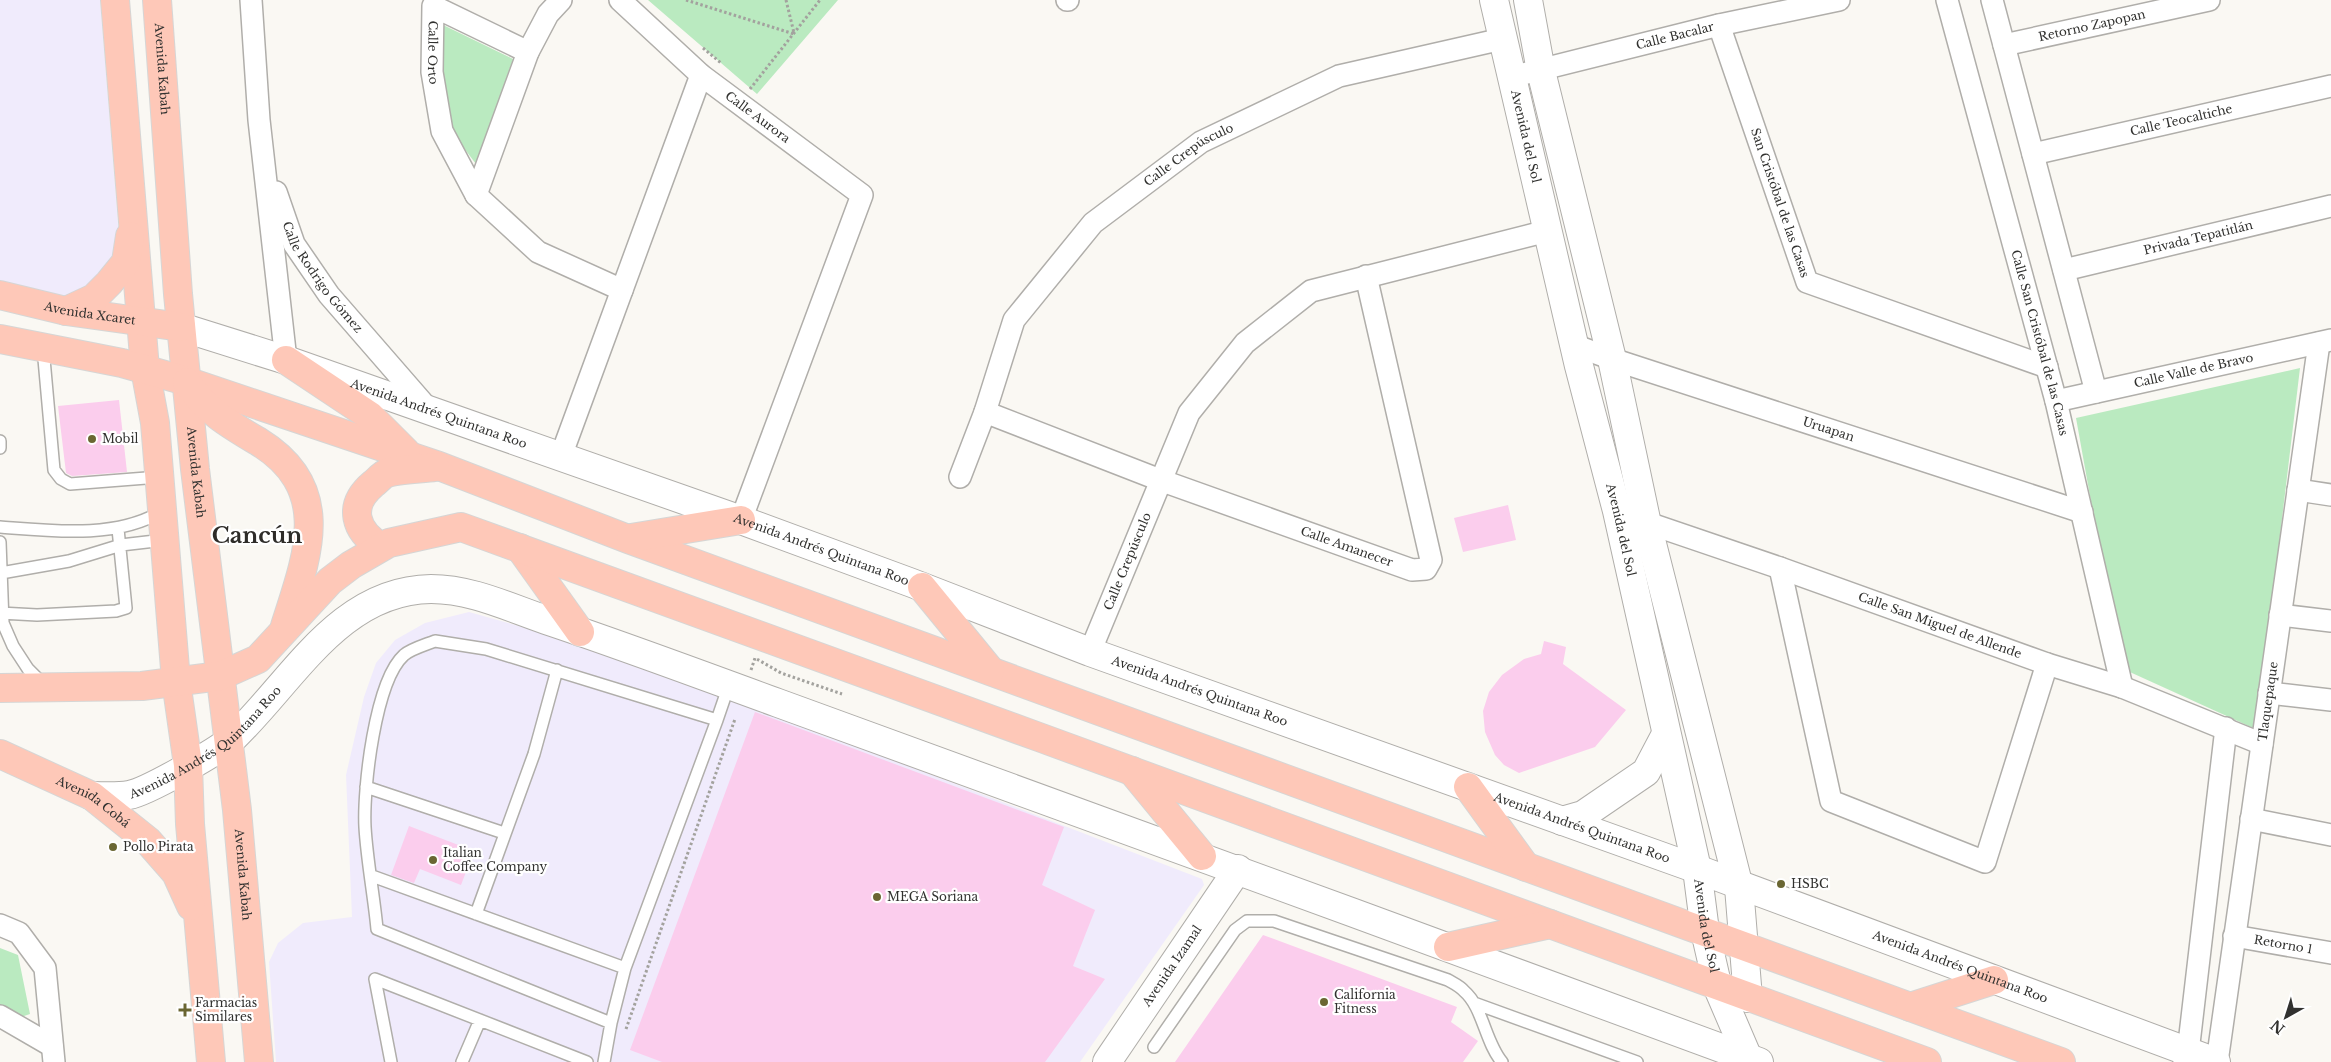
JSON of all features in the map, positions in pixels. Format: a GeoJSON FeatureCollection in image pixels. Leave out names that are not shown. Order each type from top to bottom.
{"type":"FeatureCollection","features":[{"type":"Feature","properties":{"kind":"main road"},"geometry":{"type":"LineString","coordinates":[[115,0],[134,215],[145,369],[155,423],[176,682],[188,765],[190,824],[210,1062]]}},
{"type":"Feature","properties":{"kind":"main road","name":"Avenida Kabah"},"geometry":{"type":"LineString","coordinates":[[157,0],[186,381],[229,742],[259,1062]]}},
{"type":"Feature","properties":{"kind":"main road"},"geometry":{"type":"LineString","coordinates":[[66,311],[94,298],[126,262],[134,215]]}},
{"type":"Feature","properties":{"kind":"main road","name":"Avenida Xcaret"},"geometry":{"type":"LineString","coordinates":[[0,296],[66,311],[181,327]]}},
{"type":"Feature","properties":{"kind":"main road"},"geometry":{"type":"LineString","coordinates":[[0,339],[145,369],[439,466],[628,539],[2061,1062]]}},
{"type":"Feature","properties":{"kind":"main road"},"geometry":{"type":"LineString","coordinates":[[286,360],[370,416],[410,456]]}},
{"type":"Feature","properties":{"kind":"main road"},"geometry":{"type":"LineString","coordinates":[[186,381],[205,405],[229,424],[280,456],[295,475],[304,493],[310,515],[310,539],[283,632]]}},
{"type":"Feature","properties":{"kind":"main road"},"geometry":{"type":"LineString","coordinates":[[381,546],[370,540],[360,528],[356,515],[362,498],[369,488],[385,474],[439,466]]}},
{"type":"Feature","properties":{"kind":"main road"},"geometry":{"type":"LineString","coordinates":[[628,539],[741,520]]}},
{"type":"Feature","properties":{"kind":"main road"},"geometry":{"type":"LineString","coordinates":[[0,688],[48,689],[142,686],[220,676],[258,659],[330,581],[381,546],[461,527],[1131,770],[1550,924],[1718,988],[1927,1062]]}},
{"type":"Feature","properties":{"kind":"main road"},"geometry":{"type":"LineString","coordinates":[[520,548],[580,632]]}},
{"type":"Feature","properties":{"kind":"main road"},"geometry":{"type":"LineString","coordinates":[[922,587],[991,671]]}},
{"type":"Feature","properties":{"kind":"main road","name":"Avenida Cobá"},"geometry":{"type":"LineString","coordinates":[[0,754],[92,796],[148,841],[176,873],[198,923]]}},
{"type":"Feature","properties":{"kind":"main road"},"geometry":{"type":"LineString","coordinates":[[1131,770],[1202,856]]}},
{"type":"Feature","properties":{"kind":"main road"},"geometry":{"type":"LineString","coordinates":[[1468,787],[1526,867]]}},
{"type":"Feature","properties":{"kind":"main road"},"geometry":{"type":"LineString","coordinates":[[1448,947],[1550,924]]}},
{"type":"Feature","properties":{"kind":"main road"},"geometry":{"type":"LineString","coordinates":[[1910,1007],[1994,980]]}},
{"type":"Feature","properties":{"kind":"street","name":"Calle Rodrigo Gómez"},"geometry":{"type":"LineString","coordinates":[[251,0],[259,120],[286,360]]}},
{"type":"Feature","properties":{"kind":"street"},"geometry":{"type":"LineString","coordinates":[[476,196],[528,52],[548,14],[561,0]]}},
{"type":"Feature","properties":{"kind":"street"},"geometry":{"type":"LineString","coordinates":[[561,456],[702,75],[620,0]]}},
{"type":"Feature","properties":{"kind":"street","name":"Avenida del Sol"},"geometry":{"type":"LineString","coordinates":[[1494,0],[1574,345],[1617,511],[1696,869],[1705,931],[1718,988],[1753,1061]]}},
{"type":"Feature","properties":{"kind":"street"},"geometry":{"type":"LineString","coordinates":[[1528,0],[1541,71],[1612,360],[1647,524],[1726,829],[1739,887],[1748,998]]}},
{"type":"Feature","properties":{"kind":"street","name":"Calle Bacalar"},"geometry":{"type":"LineString","coordinates":[[1511,77],[1541,71],[1719,24],[1839,0]]}},
{"type":"Feature","properties":{"kind":"street","name":"Calle San Cristóbal de las Casas"},"geometry":{"type":"LineString","coordinates":[[1947,0],[2056,401],[2122,687]]}},
{"type":"Feature","properties":{"kind":"street"},"geometry":{"type":"LineString","coordinates":[[1992,0],[2096,392]]}},
{"type":"Feature","properties":{"kind":"street","name":"Retorno Zapopan"},"geometry":{"type":"LineString","coordinates":[[2004,45],[2209,0]]}},
{"type":"Feature","properties":{"kind":"street","name":"Calle Orto"},"geometry":{"type":"LineString","coordinates":[[528,52],[433,6],[432,72],[442,131],[476,196],[538,252],[622,290]]}},
{"type":"Feature","properties":{"kind":"street","name":"San Cristóbal de las Casas"},"geometry":{"type":"LineString","coordinates":[[1719,24],[1807,282],[2047,367]]}},
{"type":"Feature","properties":{"kind":"street","name":"Calle Crepúsculo"},"geometry":{"type":"LineString","coordinates":[[960,477],[984,412],[1014,320],[1093,223],[1201,142],[1339,76],[1502,38]]}},
{"type":"Feature","properties":{"kind":"street","name":"Calle Aurora"},"geometry":{"type":"LineString","coordinates":[[702,75],[862,195],[741,520]]}},
{"type":"Feature","properties":{"kind":"street","name":"Calle Teocaltiche"},"geometry":{"type":"LineString","coordinates":[[2033,154],[2331,86]]}},
{"type":"Feature","properties":{"kind":"street","name":"Calle Rodrigo Gómez"},"geometry":{"type":"LineString","coordinates":[[259,120],[274,189],[294,244],[329,295],[429,410]]}},
{"type":"Feature","properties":{"kind":"street","name":"Privada Tepatitlán"},"geometry":{"type":"LineString","coordinates":[[2064,270],[2331,206]]}},
{"type":"Feature","properties":{"kind":"street","name":"Calle Crepúsculo"},"geometry":{"type":"LineString","coordinates":[[1090,652],[1189,413],[1245,343],[1311,291],[1547,230]]}},
{"type":"Feature","properties":{"kind":"street","name":"Calle Amanecer"},"geometry":{"type":"LineString","coordinates":[[984,412],[1160,480],[1412,570],[1426,570],[1432,560],[1366,276]]}},
{"type":"Feature","properties":{"kind":"street","name":"Avenida Andrés Quintana Roo"},"geometry":{"type":"LineString","coordinates":[[181,327],[286,360],[741,520],[1090,652],[1696,869],[1739,887],[1994,980],[2186,1057],[2216,1062]]}},
{"type":"Feature","properties":{"kind":"street","name":"Calle Valle de Bravo"},"geometry":{"type":"LineString","coordinates":[[2056,401],[2325,341]]}},
{"type":"Feature","properties":{"kind":"street","name":"Tlaquepaque"},"geometry":{"type":"LineString","coordinates":[[2216,1062],[2298,490],[2325,341]]}},
{"type":"Feature","properties":{"kind":"street","name":"Uruapan"},"geometry":{"type":"LineString","coordinates":[[1574,345],[1612,360],[2082,512]]}},
{"type":"Feature","properties":{"kind":"street"},"geometry":{"type":"LineString","coordinates":[[2298,490],[2331,495]]}},
{"type":"Feature","properties":{"kind":"street","name":"Calle San Miguel de Allende"},"geometry":{"type":"LineString","coordinates":[[1617,511],[1647,524],[1780,568],[2047,664],[2122,687],[2262,744]]}},
{"type":"Feature","properties":{"kind":"street"},"geometry":{"type":"LineString","coordinates":[[1780,568],[1831,801],[1985,862],[2047,664]]}},
{"type":"Feature","properties":{"kind":"street","name":"Avenida Andrés Quintana Roo"},"geometry":{"type":"LineString","coordinates":[[92,796],[127,796],[138,793],[229,742],[333,630],[381,598],[426,589],[461,591],[1238,869],[1753,1061]]}},
{"type":"Feature","properties":{"kind":"street"},"geometry":{"type":"LineString","coordinates":[[2280,615],[2331,621]]}},
{"type":"Feature","properties":{"kind":"street"},"geometry":{"type":"LineString","coordinates":[[2269,693],[2331,700]]}},
{"type":"Feature","properties":{"kind":"street"},"geometry":{"type":"LineString","coordinates":[[2186,1057],[2226,728]]}},
{"type":"Feature","properties":{"kind":"street"},"geometry":{"type":"LineString","coordinates":[[1562,821],[1583,815],[1646,772],[1666,734]]}},
{"type":"Feature","properties":{"kind":"street"},"geometry":{"type":"LineString","coordinates":[[2251,819],[2331,835]]}},
{"type":"Feature","properties":{"kind":"street"},"geometry":{"type":"LineString","coordinates":[[1726,829],[1755,869],[1794,907]]}},
{"type":"Feature","properties":{"kind":"street","name":"Avenida Izamal"},"geometry":{"type":"LineString","coordinates":[[1107,1062],[1238,869]]}},
{"type":"Feature","properties":{"kind":"street"},"geometry":{"type":"LineString","coordinates":[[0,925],[19,933],[46,968],[53,1054]]}},
{"type":"Feature","properties":{"kind":"street","name":"Retorno 1"},"geometry":{"type":"LineString","coordinates":[[2234,936],[2331,953]]}},
{"type":"Feature","properties":{"kind":"street"},"geometry":{"type":"LineString","coordinates":[[0,1016],[53,1054]]}},
{"type":"Feature","properties":{"kind":"lane"},"geometry":{"type":"LineString","coordinates":[[43,347],[54,470],[61,479],[70,484],[159,477]]}},
{"type":"Feature","properties":{"kind":"lane"},"geometry":{"type":"LineString","coordinates":[[0,440],[0,448]]}},
{"type":"Feature","properties":{"kind":"lane"},"geometry":{"type":"LineString","coordinates":[[0,527],[62,530],[118,529],[150,518],[162,511]]}},
{"type":"Feature","properties":{"kind":"lane"},"geometry":{"type":"LineString","coordinates":[[1,620],[36,615],[116,612],[126,608],[118,529]]}},
{"type":"Feature","properties":{"kind":"lane"},"geometry":{"type":"LineString","coordinates":[[1,573],[69,562],[121,545],[164,540]]}},
{"type":"Feature","properties":{"kind":"lane"},"geometry":{"type":"LineString","coordinates":[[0,542],[1,620],[13,646],[28,669],[48,689]]}},
{"type":"Feature","properties":{"kind":"lane"},"geometry":{"type":"LineString","coordinates":[[611,1023],[377,930],[365,827],[366,787],[378,712],[389,678],[405,654],[435,641],[486,649],[717,720]]}},
{"type":"Feature","properties":{"kind":"lane"},"geometry":{"type":"LineString","coordinates":[[476,914],[534,754],[557,670]]}},
{"type":"Feature","properties":{"kind":"lane"},"geometry":{"type":"LineString","coordinates":[[604,1062],[611,1023],[625,968],[717,720],[736,688]]}},
{"type":"Feature","properties":{"kind":"lane"},"geometry":{"type":"LineString","coordinates":[[366,787],[504,834]]}},
{"type":"Feature","properties":{"kind":"lane"},"geometry":{"type":"LineString","coordinates":[[372,876],[625,968]]}},
{"type":"Feature","properties":{"kind":"lane"},"geometry":{"type":"LineString","coordinates":[[1154,1047],[1235,930],[1247,921],[1274,921],[1448,980],[1465,991],[1474,1003],[1493,1051],[1502,1062]]}},
{"type":"Feature","properties":{"kind":"lane"},"geometry":{"type":"LineString","coordinates":[[391,1062],[376,979],[587,1062]]}},
{"type":"Feature","properties":{"kind":"lane"},"geometry":{"type":"LineString","coordinates":[[1474,1003],[1637,1062]]}},
{"type":"Feature","properties":{"kind":"lane"},"geometry":{"type":"LineString","coordinates":[[462,1062],[480,1020]]}},
{"type":"Feature","properties":{"kind":"path"},"geometry":{"type":"LineString","coordinates":[[686,0],[794,34]]}},
{"type":"Feature","properties":{"kind":"path"},"geometry":{"type":"LineString","coordinates":[[786,0],[794,34]]}},
{"type":"Feature","properties":{"kind":"path"},"geometry":{"type":"LineString","coordinates":[[751,89],[820,0]]}},
{"type":"Feature","properties":{"kind":"path"},"geometry":{"type":"LineString","coordinates":[[751,89],[820,0]]}},
{"type":"Feature","properties":{"kind":"path"},"geometry":{"type":"LineString","coordinates":[[699,44],[721,64]]}},
{"type":"Feature","properties":{"kind":"path"},"geometry":{"type":"LineString","coordinates":[[743,83],[751,89]]}},
{"type":"Feature","properties":{"kind":"path"},"geometry":{"type":"LineString","coordinates":[[623,1038],[706,807],[736,688],[755,658],[781,673],[842,694]]}},
{"type":"Feature","properties":{"kind":"shaded area"},"geometry":{"type":"Polygon","coordinates":[[[0,0],[100,0],[120,249],[116,265],[66,302],[0,284],[0,0]]]}},
{"type":"Feature","properties":{"kind":"shaded area"},"geometry":{"type":"Polygon","coordinates":[[[469,612],[596,648],[738,700],[1202,879],[1204,885],[1080,1062],[276,1062],[269,962],[278,943],[303,923],[352,917],[346,775],[364,697],[376,663],[395,640],[425,623],[469,612]]]}},
{"type":"Feature","properties":{"kind":"green space"},"geometry":{"type":"Polygon","coordinates":[[[648,0],[838,0],[757,94],[648,0]]]}},
{"type":"Feature","properties":{"kind":"green space"},"geometry":{"type":"Polygon","coordinates":[[[439,23],[513,59],[476,164],[454,135],[442,81],[439,23]]]}},
{"type":"Feature","properties":{"kind":"green space"},"geometry":{"type":"Polygon","coordinates":[[[2300,368],[2276,569],[2253,728],[2121,668],[2076,418],[2300,368]]]}},
{"type":"Feature","properties":{"kind":"green space"},"geometry":{"type":"Polygon","coordinates":[[[0,948],[18,955],[30,1014],[18,1018],[0,1007],[0,948]]]}},
{"type":"Feature","properties":{"kind":"building","name":"Mobil"},"geometry":{"type":"Polygon","coordinates":[[[119,400],[127,472],[72,476],[66,473],[58,406],[119,400]]]}},
{"type":"Feature","properties":{"kind":"building"},"geometry":{"type":"Polygon","coordinates":[[[1508,505],[1516,540],[1463,552],[1454,518],[1508,505]]]}},
{"type":"Feature","properties":{"kind":"building"},"geometry":{"type":"Polygon","coordinates":[[[1544,641],[1566,647],[1563,664],[1626,710],[1595,747],[1519,773],[1504,765],[1495,755],[1485,732],[1483,711],[1489,692],[1502,675],[1524,659],[1541,654],[1544,641]]]}},
{"type":"Feature","properties":{"kind":"building","name":"MEGA Soriana"},"geometry":{"type":"Polygon","coordinates":[[[755,712],[1064,827],[1042,885],[1095,910],[1073,966],[1105,979],[1045,1062],[662,1062],[630,1050],[755,712]]]}},
{"type":"Feature","properties":{"kind":"building","name":"Italian Coffee Company"},"geometry":{"type":"Polygon","coordinates":[[[409,826],[474,851],[461,885],[420,869],[414,883],[391,875],[409,826]]]}},
{"type":"Feature","properties":{"kind":"building"},"geometry":{"type":"Polygon","coordinates":[[[1263,935],[1457,1007],[1451,1022],[1478,1041],[1463,1062],[1175,1062],[1263,935]]]}},
{"type":"Feature","properties":{"kind":"place","name":"Mobil"},"geometry":{"type":"Point","coordinates":[92,439]}},
{"type":"Feature","properties":{"kind":"place","name":"Pollo Pirata"},"geometry":{"type":"Point","coordinates":[113,847]}},
{"type":"Feature","properties":{"kind":"place","name":"Italian Coffee Company"},"geometry":{"type":"Point","coordinates":[433,860]}},
{"type":"Feature","properties":{"kind":"place","name":"HSBC"},"geometry":{"type":"Point","coordinates":[1781,884]}},
{"type":"Feature","properties":{"kind":"place","name":"MEGA Soriana"},"geometry":{"type":"Point","coordinates":[877,897]}},
{"type":"Feature","properties":{"kind":"place","name":"California Fitness"},"geometry":{"type":"Point","coordinates":[1324,1002]}},
{"type":"Feature","properties":{"kind":"place","name":"Farmacias Similares"},"geometry":{"type":"Point","coordinates":[185,1010]}},
{"type":"Feature","properties":{"kind":"district","name":"Cancún"},"geometry":{"type":"Point","coordinates":[257,535]}}]}
